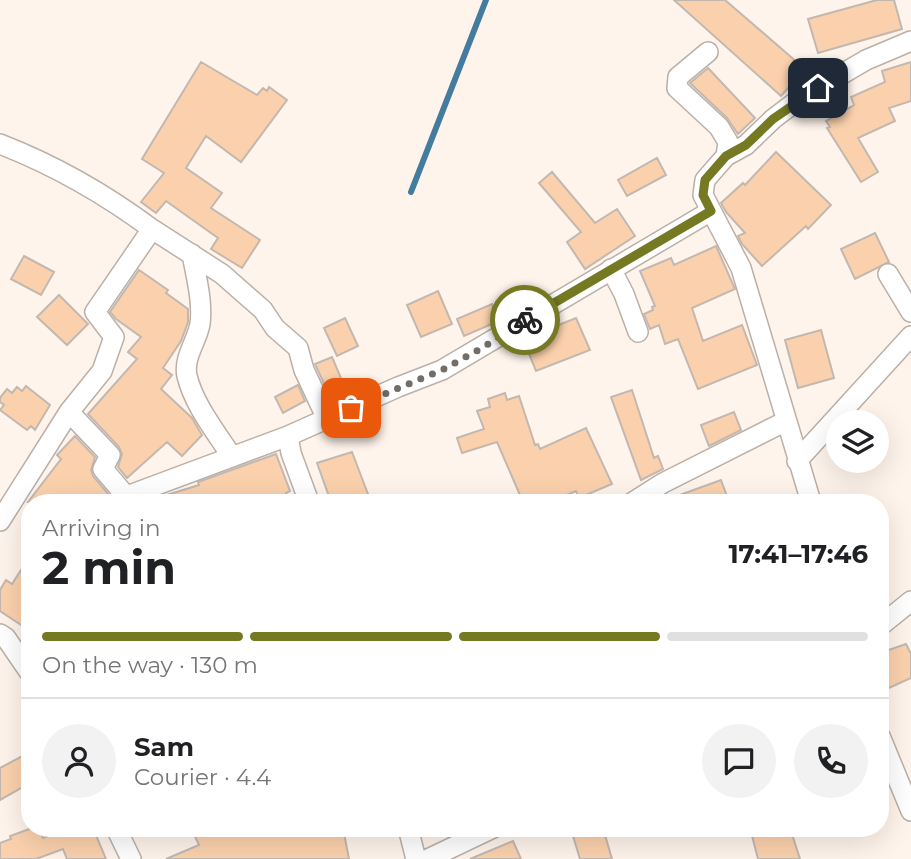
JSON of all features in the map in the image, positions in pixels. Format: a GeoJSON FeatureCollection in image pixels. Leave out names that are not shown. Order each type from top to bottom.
{"type":"FeatureCollection","features":[{"type":"Feature","properties":{"kind":"street"},"geometry":{"type":"LineString","coordinates":[[808,494],[741,268],[703,195],[705,180],[726,156],[746,145],[798,100],[866,60],[911,41]]}},
{"type":"Feature","properties":{"kind":"street"},"geometry":{"type":"LineString","coordinates":[[708,52],[678,77],[677,88],[719,127],[729,142],[726,156]]}},
{"type":"Feature","properties":{"kind":"street"},"geometry":{"type":"LineString","coordinates":[[0,144],[54,166],[128,211],[222,274],[263,310],[275,328],[298,348],[304,370],[327,419]]}},
{"type":"Feature","properties":{"kind":"street"},"geometry":{"type":"LineString","coordinates":[[141,494],[288,436],[442,370],[711,211]]}},
{"type":"Feature","properties":{"kind":"street"},"geometry":{"type":"LineString","coordinates":[[0,521],[69,412],[102,371],[114,337],[95,312],[152,229]]}},
{"type":"Feature","properties":{"kind":"street"},"geometry":{"type":"LineString","coordinates":[[192,254],[200,320],[197,342],[188,357],[186,373],[206,416],[232,457]]}},
{"type":"Feature","properties":{"kind":"street"},"geometry":{"type":"LineString","coordinates":[[611,270],[624,294],[638,332]]}},
{"type":"Feature","properties":{"kind":"street"},"geometry":{"type":"LineString","coordinates":[[888,274],[911,312]]}},
{"type":"Feature","properties":{"kind":"street"},"geometry":{"type":"LineString","coordinates":[[797,461],[911,336]]}},
{"type":"Feature","properties":{"kind":"street"},"geometry":{"type":"LineString","coordinates":[[69,412],[110,455],[103,470],[125,494]]}},
{"type":"Feature","properties":{"kind":"street"},"geometry":{"type":"LineString","coordinates":[[646,494],[786,421]]}},
{"type":"Feature","properties":{"kind":"street"},"geometry":{"type":"LineString","coordinates":[[288,436],[290,453],[306,494]]}},
{"type":"Feature","properties":{"kind":"street"},"geometry":{"type":"LineString","coordinates":[[889,619],[911,601]]}},
{"type":"Feature","properties":{"kind":"street"},"geometry":{"type":"LineString","coordinates":[[0,634],[6,638],[21,660]]}},
{"type":"Feature","properties":{"kind":"street"},"geometry":{"type":"LineString","coordinates":[[889,758],[911,811]]}},
{"type":"Feature","properties":{"kind":"street"},"geometry":{"type":"LineString","coordinates":[[120,837],[131,859]]}},
{"type":"Feature","properties":{"kind":"street"},"geometry":{"type":"LineString","coordinates":[[410,837],[416,859]]}},
{"type":"Feature","properties":{"kind":"street"},"geometry":{"type":"LineString","coordinates":[[428,859],[451,854],[478,837]]}},
{"type":"Feature","properties":{"kind":"building"},"geometry":{"type":"Polygon","coordinates":[[[674,0],[725,0],[805,69],[781,96],[674,0]]]}},
{"type":"Feature","properties":{"kind":"building"},"geometry":{"type":"Polygon","coordinates":[[[877,0],[894,0],[902,29],[818,53],[808,19],[877,0]]]}},
{"type":"Feature","properties":{"kind":"building"},"geometry":{"type":"Polygon","coordinates":[[[201,62],[257,95],[263,88],[267,91],[269,87],[287,100],[241,162],[206,136],[186,168],[222,193],[211,208],[260,240],[242,268],[211,249],[218,238],[166,201],[156,213],[141,202],[164,173],[142,159],[201,62]]]}},
{"type":"Feature","properties":{"kind":"building"},"geometry":{"type":"Polygon","coordinates":[[[911,62],[911,101],[889,108],[895,121],[858,138],[878,172],[861,182],[827,128],[830,127],[826,121],[854,105],[851,97],[885,82],[882,71],[911,62]]]}},
{"type":"Feature","properties":{"kind":"building"},"geometry":{"type":"Polygon","coordinates":[[[708,68],[755,118],[738,134],[727,118],[690,83],[708,68]]]}},
{"type":"Feature","properties":{"kind":"building"},"geometry":{"type":"Polygon","coordinates":[[[776,152],[831,205],[808,229],[806,226],[762,266],[742,244],[738,236],[745,233],[721,203],[743,183],[745,185],[776,152]]]}},
{"type":"Feature","properties":{"kind":"building"},"geometry":{"type":"Polygon","coordinates":[[[657,158],[666,175],[627,196],[618,180],[657,158]]]}},
{"type":"Feature","properties":{"kind":"building"},"geometry":{"type":"Polygon","coordinates":[[[552,172],[595,223],[617,209],[635,236],[585,269],[567,242],[581,232],[539,183],[552,172]]]}},
{"type":"Feature","properties":{"kind":"building"},"geometry":{"type":"Polygon","coordinates":[[[875,233],[889,262],[855,279],[841,249],[875,233]]]}},
{"type":"Feature","properties":{"kind":"building"},"geometry":{"type":"Polygon","coordinates":[[[716,246],[735,289],[692,308],[703,341],[742,325],[757,365],[698,389],[678,339],[665,344],[659,325],[650,329],[644,314],[655,306],[640,271],[671,258],[674,265],[716,246]]]}},
{"type":"Feature","properties":{"kind":"building"},"geometry":{"type":"Polygon","coordinates":[[[24,256],[54,272],[41,295],[11,279],[24,256]]]}},
{"type":"Feature","properties":{"kind":"building"},"geometry":{"type":"Polygon","coordinates":[[[139,270],[168,290],[166,293],[188,309],[188,322],[181,341],[163,368],[172,375],[161,389],[192,418],[202,435],[182,456],[167,442],[127,478],[118,467],[122,454],[119,447],[88,414],[137,359],[128,352],[141,337],[110,312],[139,270]]]}},
{"type":"Feature","properties":{"kind":"building"},"geometry":{"type":"Polygon","coordinates":[[[438,291],[452,324],[421,337],[407,305],[438,291]]]}},
{"type":"Feature","properties":{"kind":"building"},"geometry":{"type":"Polygon","coordinates":[[[59,295],[88,324],[67,345],[37,317],[59,295]]]}},
{"type":"Feature","properties":{"kind":"building"},"geometry":{"type":"Polygon","coordinates":[[[492,304],[499,321],[464,336],[457,319],[492,304]]]}},
{"type":"Feature","properties":{"kind":"building"},"geometry":{"type":"Polygon","coordinates":[[[345,318],[358,346],[337,356],[324,328],[345,318]]]}},
{"type":"Feature","properties":{"kind":"building"},"geometry":{"type":"Polygon","coordinates":[[[576,318],[590,350],[536,371],[523,339],[576,318]]]}},
{"type":"Feature","properties":{"kind":"building"},"geometry":{"type":"Polygon","coordinates":[[[821,330],[834,378],[798,388],[785,340],[821,330]]]}},
{"type":"Feature","properties":{"kind":"building"},"geometry":{"type":"Polygon","coordinates":[[[332,357],[343,383],[327,390],[315,364],[332,357]]]}},
{"type":"Feature","properties":{"kind":"building"},"geometry":{"type":"Polygon","coordinates":[[[298,385],[305,401],[283,413],[275,397],[298,385]]]}},
{"type":"Feature","properties":{"kind":"building"},"geometry":{"type":"Polygon","coordinates":[[[26,386],[50,405],[35,430],[31,426],[27,430],[0,410],[4,405],[0,398],[7,389],[12,393],[17,387],[22,391],[26,386]]]}},
{"type":"Feature","properties":{"kind":"building"},"geometry":{"type":"Polygon","coordinates":[[[632,390],[654,458],[658,456],[663,469],[641,480],[611,397],[632,390]]]}},
{"type":"Feature","properties":{"kind":"building"},"geometry":{"type":"Polygon","coordinates":[[[505,393],[507,400],[519,396],[535,445],[538,444],[540,449],[586,428],[612,484],[588,494],[577,494],[576,491],[569,494],[520,494],[497,442],[462,453],[457,438],[484,429],[477,411],[490,407],[488,399],[505,393]]]}},
{"type":"Feature","properties":{"kind":"building"},"geometry":{"type":"Polygon","coordinates":[[[734,412],[741,430],[709,446],[701,425],[734,412]]]}},
{"type":"Feature","properties":{"kind":"building"},"geometry":{"type":"Polygon","coordinates":[[[75,436],[95,457],[91,470],[93,476],[108,494],[34,494],[61,459],[57,455],[75,436]]]}},
{"type":"Feature","properties":{"kind":"building"},"geometry":{"type":"Polygon","coordinates":[[[352,452],[368,494],[328,494],[317,463],[352,452]]]}},
{"type":"Feature","properties":{"kind":"building"},"geometry":{"type":"Polygon","coordinates":[[[276,454],[290,491],[286,494],[170,494],[199,485],[198,482],[276,454]]]}},
{"type":"Feature","properties":{"kind":"building"},"geometry":{"type":"Polygon","coordinates":[[[721,480],[726,494],[682,494],[721,480]]]}},
{"type":"Feature","properties":{"kind":"building"},"geometry":{"type":"Polygon","coordinates":[[[21,570],[21,625],[0,611],[0,590],[6,580],[12,584],[21,570]]]}},
{"type":"Feature","properties":{"kind":"building"},"geometry":{"type":"Polygon","coordinates":[[[906,644],[911,654],[911,678],[889,688],[889,650],[906,644]]]}},
{"type":"Feature","properties":{"kind":"building"},"geometry":{"type":"Polygon","coordinates":[[[21,757],[21,788],[0,800],[0,768],[21,757]]]}},
{"type":"Feature","properties":{"kind":"building"},"geometry":{"type":"Polygon","coordinates":[[[21,832],[21,837],[97,837],[106,859],[67,859],[63,849],[36,859],[0,859],[0,843],[11,839],[10,836],[21,832]]]}},
{"type":"Feature","properties":{"kind":"building"},"geometry":{"type":"Polygon","coordinates":[[[195,837],[345,837],[349,859],[166,859],[199,845],[195,837]]]}},
{"type":"Feature","properties":{"kind":"building"},"geometry":{"type":"Polygon","coordinates":[[[573,837],[606,837],[612,859],[580,859],[573,837]]]}},
{"type":"Feature","properties":{"kind":"building"},"geometry":{"type":"Polygon","coordinates":[[[752,837],[793,837],[800,859],[758,859],[752,837]]]}},
{"type":"Feature","properties":{"kind":"building"},"geometry":{"type":"Polygon","coordinates":[[[513,841],[521,859],[470,859],[513,841]]]}},
{"type":"Feature","properties":{"kind":"waterway"},"geometry":{"type":"LineString","coordinates":[[411,192],[486,0]]}},
{"type":"Feature","properties":{"kind":"way so far"},"geometry":{"type":"LineString","coordinates":[[351,408],[442,370],[525,320]]}},
{"type":"Feature","properties":{"kind":"route"},"geometry":{"type":"LineString","coordinates":[[525,320],[711,211],[703,195],[705,180],[726,156],[746,145],[773,119],[818,88]]}}]}
